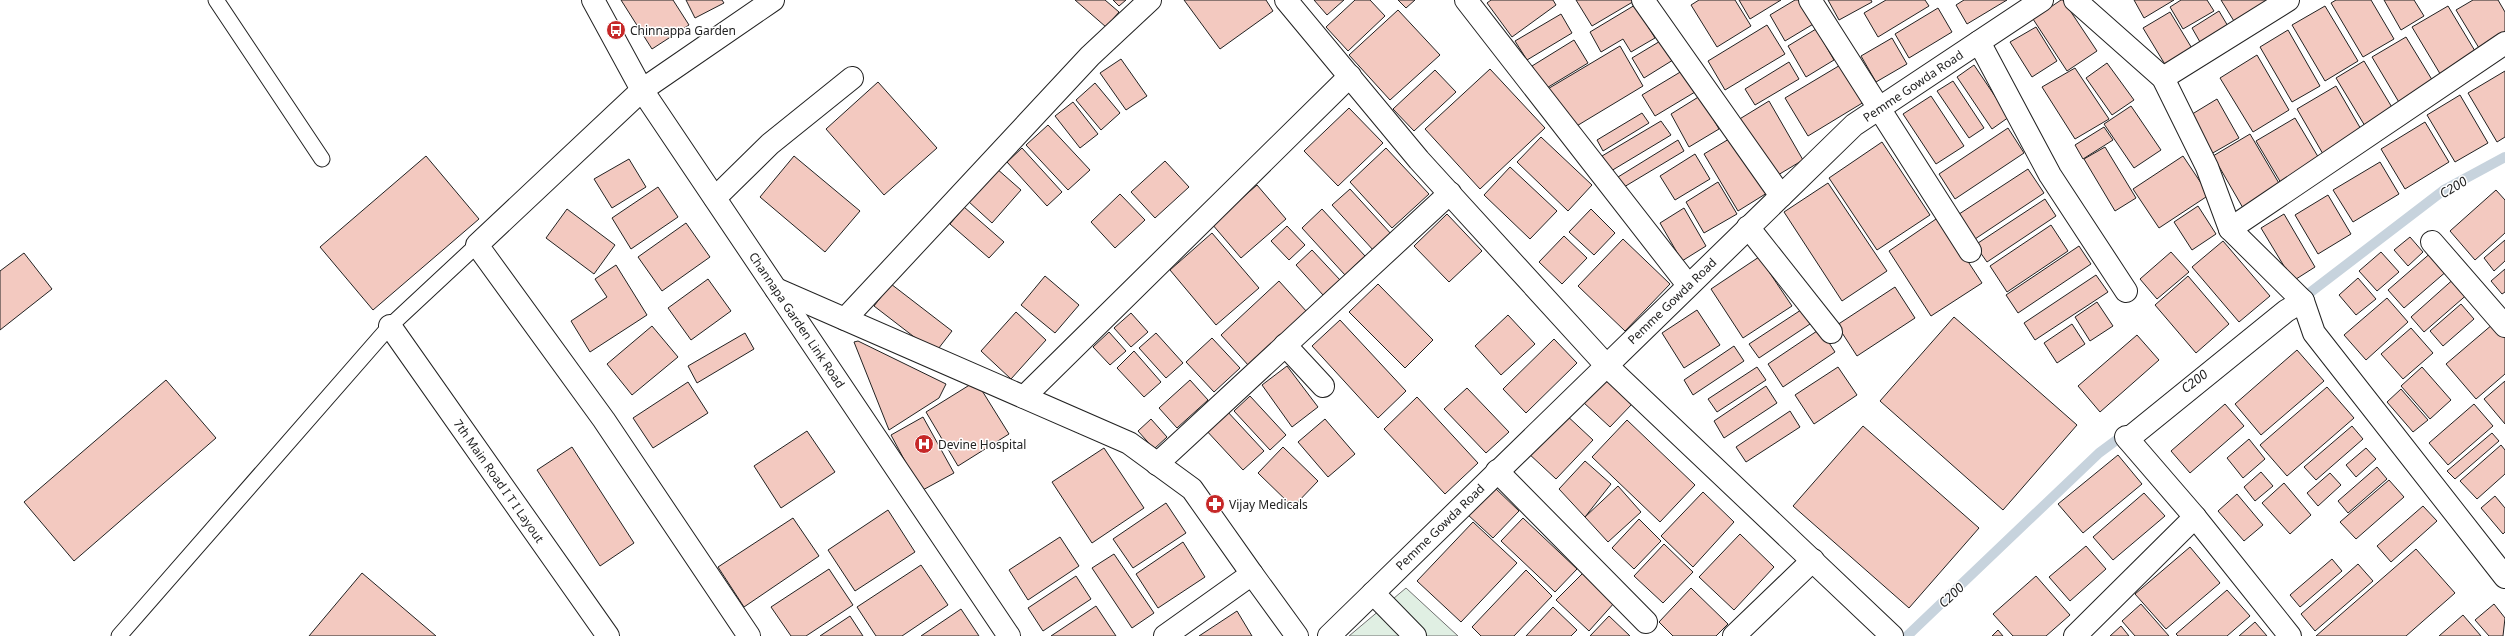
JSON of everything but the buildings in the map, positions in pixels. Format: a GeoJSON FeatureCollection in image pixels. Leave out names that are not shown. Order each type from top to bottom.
{"type":"FeatureCollection","features":[{"type":"Feature","properties":{"kind":"street","name":"Channapa Garden Link Road"},"geometry":{"type":"LineString","coordinates":[[593,0],[642,90],[1009,636]]}},
{"type":"Feature","properties":{"kind":"street"},"geometry":{"type":"LineString","coordinates":[[749,636],[604,420],[477,245],[642,90],[773,0]]}},
{"type":"Feature","properties":{"kind":"street"},"geometry":{"type":"LineString","coordinates":[[845,319],[1090,56],[1150,0]]}},
{"type":"Feature","properties":{"kind":"street"},"geometry":{"type":"LineString","coordinates":[[1286,0],[1450,193],[1606,365],[1889,633]]}},
{"type":"Feature","properties":{"kind":"street"},"geometry":{"type":"LineString","coordinates":[[1466,0],[1688,285]]}},
{"type":"Feature","properties":{"kind":"street"},"geometry":{"type":"LineString","coordinates":[[1643,0],[1781,196]]}},
{"type":"Feature","properties":{"kind":"street"},"geometry":{"type":"LineString","coordinates":[[1810,0],[1970,251]]}},
{"type":"Feature","properties":{"kind":"street","name":"Pemme Gowda Road"},"geometry":{"type":"LineString","coordinates":[[1329,636],[1854,125],[2042,0]]}},
{"type":"Feature","properties":{"kind":"street"},"geometry":{"type":"LineString","coordinates":[[2075,0],[2163,78],[2207,167],[2230,230],[2296,295],[2314,333],[2505,577]]}},
{"type":"Feature","properties":{"kind":"street"},"geometry":{"type":"LineString","coordinates":[[2163,78],[2288,0]]}},
{"type":"Feature","properties":{"kind":"street"},"geometry":{"type":"LineString","coordinates":[[1979,42],[2050,176],[2126,290]]}},
{"type":"Feature","properties":{"kind":"street"},"geometry":{"type":"LineString","coordinates":[[2230,230],[2505,43]]}},
{"type":"Feature","properties":{"kind":"street"},"geometry":{"type":"LineString","coordinates":[[1024,397],[1350,76]]}},
{"type":"Feature","properties":{"kind":"street"},"geometry":{"type":"LineString","coordinates":[[715,198],[770,144],[852,78]]}},
{"type":"Feature","properties":{"kind":"street"},"geometry":{"type":"LineString","coordinates":[[1157,464],[1450,193]]}},
{"type":"Feature","properties":{"kind":"street"},"geometry":{"type":"LineString","coordinates":[[1748,227],[1831,332]]}},
{"type":"Feature","properties":{"kind":"street"},"geometry":{"type":"LineString","coordinates":[[2432,242],[2505,326]]}},
{"type":"Feature","properties":{"kind":"street"},"geometry":{"type":"LineString","coordinates":[[776,289],[1129,443],[1192,489],[1297,636]]}},
{"type":"Feature","properties":{"kind":"street"},"geometry":{"type":"LineString","coordinates":[[2290,636],[2195,517],[2127,438],[2286,311],[2296,295]]}},
{"type":"Feature","properties":{"kind":"street","name":"7th Main Road I T I Layout"},"geometry":{"type":"LineString","coordinates":[[390,326],[608,636]]}},
{"type":"Feature","properties":{"kind":"street"},"geometry":{"type":"LineString","coordinates":[[1285,346],[1323,386]]}},
{"type":"Feature","properties":{"kind":"street"},"geometry":{"type":"LineString","coordinates":[[1497,471],[1646,622]]}},
{"type":"Feature","properties":{"kind":"street"},"geometry":{"type":"LineString","coordinates":[[2075,636],[2195,517]]}},
{"type":"Feature","properties":{"kind":"street"},"geometry":{"type":"LineString","coordinates":[[1734,636],[1813,560]]}},
{"type":"Feature","properties":{"kind":"street"},"geometry":{"type":"LineString","coordinates":[[1165,636],[1252,574]]}},
{"type":"Feature","properties":{"kind":"street"},"geometry":{"type":"LineString","coordinates":[[1373,593],[1415,636]]}},
{"type":"Feature","properties":{"kind":"lane"},"geometry":{"type":"LineString","coordinates":[[216,0],[322,159]]}},
{"type":"Feature","properties":{"kind":"lane"},"geometry":{"type":"LineString","coordinates":[[120,636],[390,326],[477,245]]}},
{"type":"Feature","properties":{"kind":"green space"},"geometry":{"type":"Polygon","coordinates":[[[1406,588],[1458,636],[1349,636],[1406,588]]]}},
{"type":"Feature","properties":{"kind":"waterway","name":"C200"},"geometry":{"type":"LineString","coordinates":[[2299,301],[2444,190],[2505,157]]}},
{"type":"Feature","properties":{"kind":"waterway","name":"C200"},"geometry":{"type":"LineString","coordinates":[[1907,636],[2099,453],[2126,433]]}},
{"type":"Feature","properties":{"kind":"place","name":"Chinnappa Garden"},"geometry":{"type":"Point","coordinates":[616,30]}},
{"type":"Feature","properties":{"kind":"place","name":"Devine Hospital"},"geometry":{"type":"Point","coordinates":[924,444]}},
{"type":"Feature","properties":{"kind":"place","name":"Vijay Medicals"},"geometry":{"type":"Point","coordinates":[1215,504]}}]}
